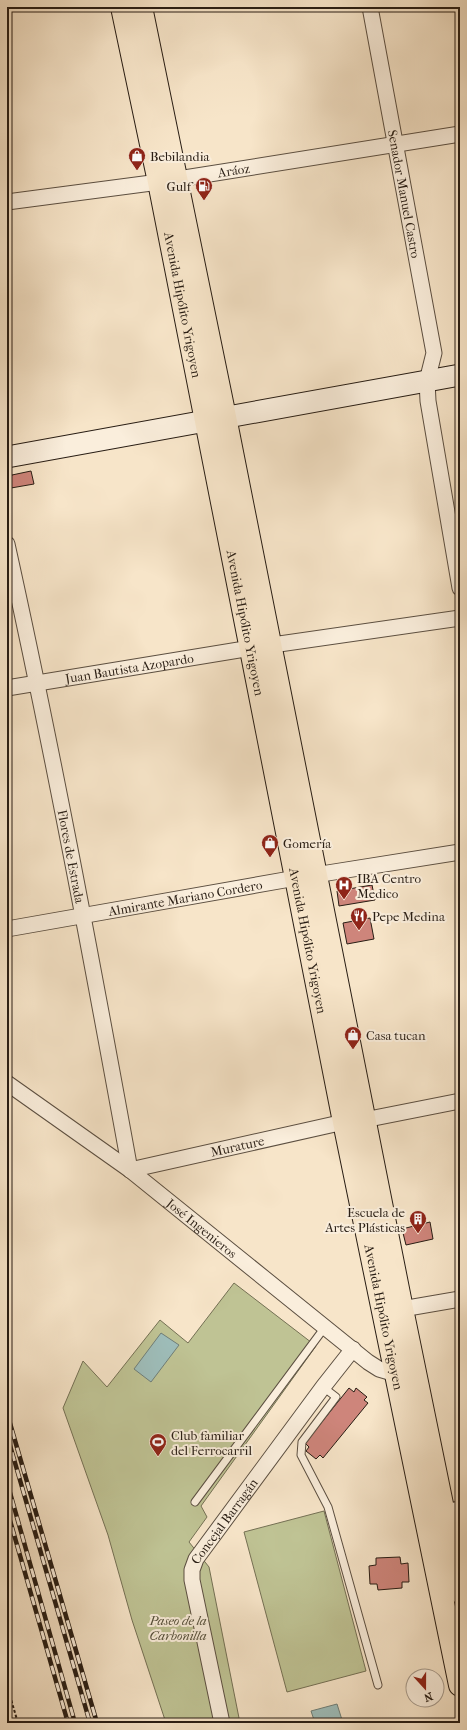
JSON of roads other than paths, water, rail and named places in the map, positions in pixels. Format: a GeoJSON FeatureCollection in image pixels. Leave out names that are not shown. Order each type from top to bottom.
{"type":"FeatureCollection","features":[{"type":"Feature","properties":{"kind":"main road","name":"Avenida Hipólito Yrigoyen"},"geometry":{"type":"LineString","coordinates":[[122,7],[168,180]]}},
{"type":"Feature","properties":{"kind":"main road","name":"Avenida Hipólito Yrigoyen"},"geometry":{"type":"LineString","coordinates":[[141,7],[168,180],[354,1121],[396,1374],[443,1515],[460,1685]]}},
{"type":"Feature","properties":{"kind":"main road"},"geometry":{"type":"LineString","coordinates":[[7,456],[460,375]]}},
{"type":"Feature","properties":{"kind":"main road","name":"Avenida Hipólito Yrigoyen"},"geometry":{"type":"LineString","coordinates":[[354,1121],[402,1309],[460,1592]]}},
{"type":"Feature","properties":{"kind":"street","name":"Senador Manuel Castro"},"geometry":{"type":"LineString","coordinates":[[370,7],[434,353],[427,381],[428,401],[460,588]]}},
{"type":"Feature","properties":{"kind":"street","name":"Aráoz"},"geometry":{"type":"LineString","coordinates":[[7,202],[168,180],[460,134]]}},
{"type":"Feature","properties":{"kind":"street","name":"Flores de Estrada"},"geometry":{"type":"LineString","coordinates":[[7,544],[38,683],[84,916],[130,1170]]}},
{"type":"Feature","properties":{"kind":"street","name":"Juan Bautista Azopardo"},"geometry":{"type":"LineString","coordinates":[[7,688],[261,646],[460,618]]}},
{"type":"Feature","properties":{"kind":"street","name":"Almirante Mariano Cordero"},"geometry":{"type":"LineString","coordinates":[[7,929],[306,876],[460,852]]}},
{"type":"Feature","properties":{"kind":"street","name":"José Ingenieros"},"geometry":{"type":"LineString","coordinates":[[7,1083],[130,1170],[368,1362],[378,1368],[396,1374]]}},
{"type":"Feature","properties":{"kind":"street","name":"Murature"},"geometry":{"type":"LineString","coordinates":[[130,1170],[354,1121],[460,1101]]}},
{"type":"Feature","properties":{"kind":"street"},"geometry":{"type":"LineString","coordinates":[[402,1309],[460,1299]]}},
{"type":"Feature","properties":{"kind":"street","name":"Concejal Barragán"},"geometry":{"type":"LineString","coordinates":[[222,1723],[192,1580],[192,1570],[196,1559],[323,1387],[353,1350]]}},
{"type":"Feature","properties":{"kind":"lane"},"geometry":{"type":"LineString","coordinates":[[195,1502],[325,1327]]}},
{"type":"Feature","properties":{"kind":"lane"},"geometry":{"type":"LineString","coordinates":[[323,1387],[336,1397],[302,1442],[302,1455],[328,1507],[378,1686]]}},
{"type":"Feature","properties":{"kind":"water"},"geometry":{"type":"Polygon","coordinates":[[[161,1333],[179,1345],[151,1382],[134,1369],[161,1333]]]}},
{"type":"Feature","properties":{"kind":"water"},"geometry":{"type":"Polygon","coordinates":[[[337,1704],[343,1723],[315,1723],[311,1711],[337,1704]]]}},
{"type":"Feature","properties":{"kind":"railway"},"geometry":{"type":"LineString","coordinates":[[7,1413],[97,1723]]}},
{"type":"Feature","properties":{"kind":"railway"},"geometry":{"type":"LineString","coordinates":[[7,1435],[90,1723]]}},
{"type":"Feature","properties":{"kind":"railway"},"geometry":{"type":"LineString","coordinates":[[7,1482],[75,1723]]}},
{"type":"Feature","properties":{"kind":"railway"},"geometry":{"type":"LineString","coordinates":[[7,1510],[68,1723]]}},
{"type":"Feature","properties":{"kind":"place","name":"Bebilandia"},"geometry":{"type":"Point","coordinates":[137,171]}},
{"type":"Feature","properties":{"kind":"place","name":"Gulf"},"geometry":{"type":"Point","coordinates":[204,201]}},
{"type":"Feature","properties":{"kind":"place","name":"Gomería"},"geometry":{"type":"Point","coordinates":[270,858]}},
{"type":"Feature","properties":{"kind":"place","name":"IBA Centro Medico"},"geometry":{"type":"Point","coordinates":[344,900]}},
{"type":"Feature","properties":{"kind":"place","name":"Pepe Medina"},"geometry":{"type":"Point","coordinates":[359,931]}},
{"type":"Feature","properties":{"kind":"place","name":"Casa tucan"},"geometry":{"type":"Point","coordinates":[353,1050]}},
{"type":"Feature","properties":{"kind":"place","name":"Escuela de Artes Plásticas"},"geometry":{"type":"Point","coordinates":[418,1234]}},
{"type":"Feature","properties":{"kind":"place","name":"Club familiar del Ferrocarril"},"geometry":{"type":"Point","coordinates":[158,1457]}},
{"type":"Feature","properties":{"kind":"park label","name":"Paseo de la Carbonilla"},"geometry":{"type":"Point","coordinates":[178,1628]}}]}
